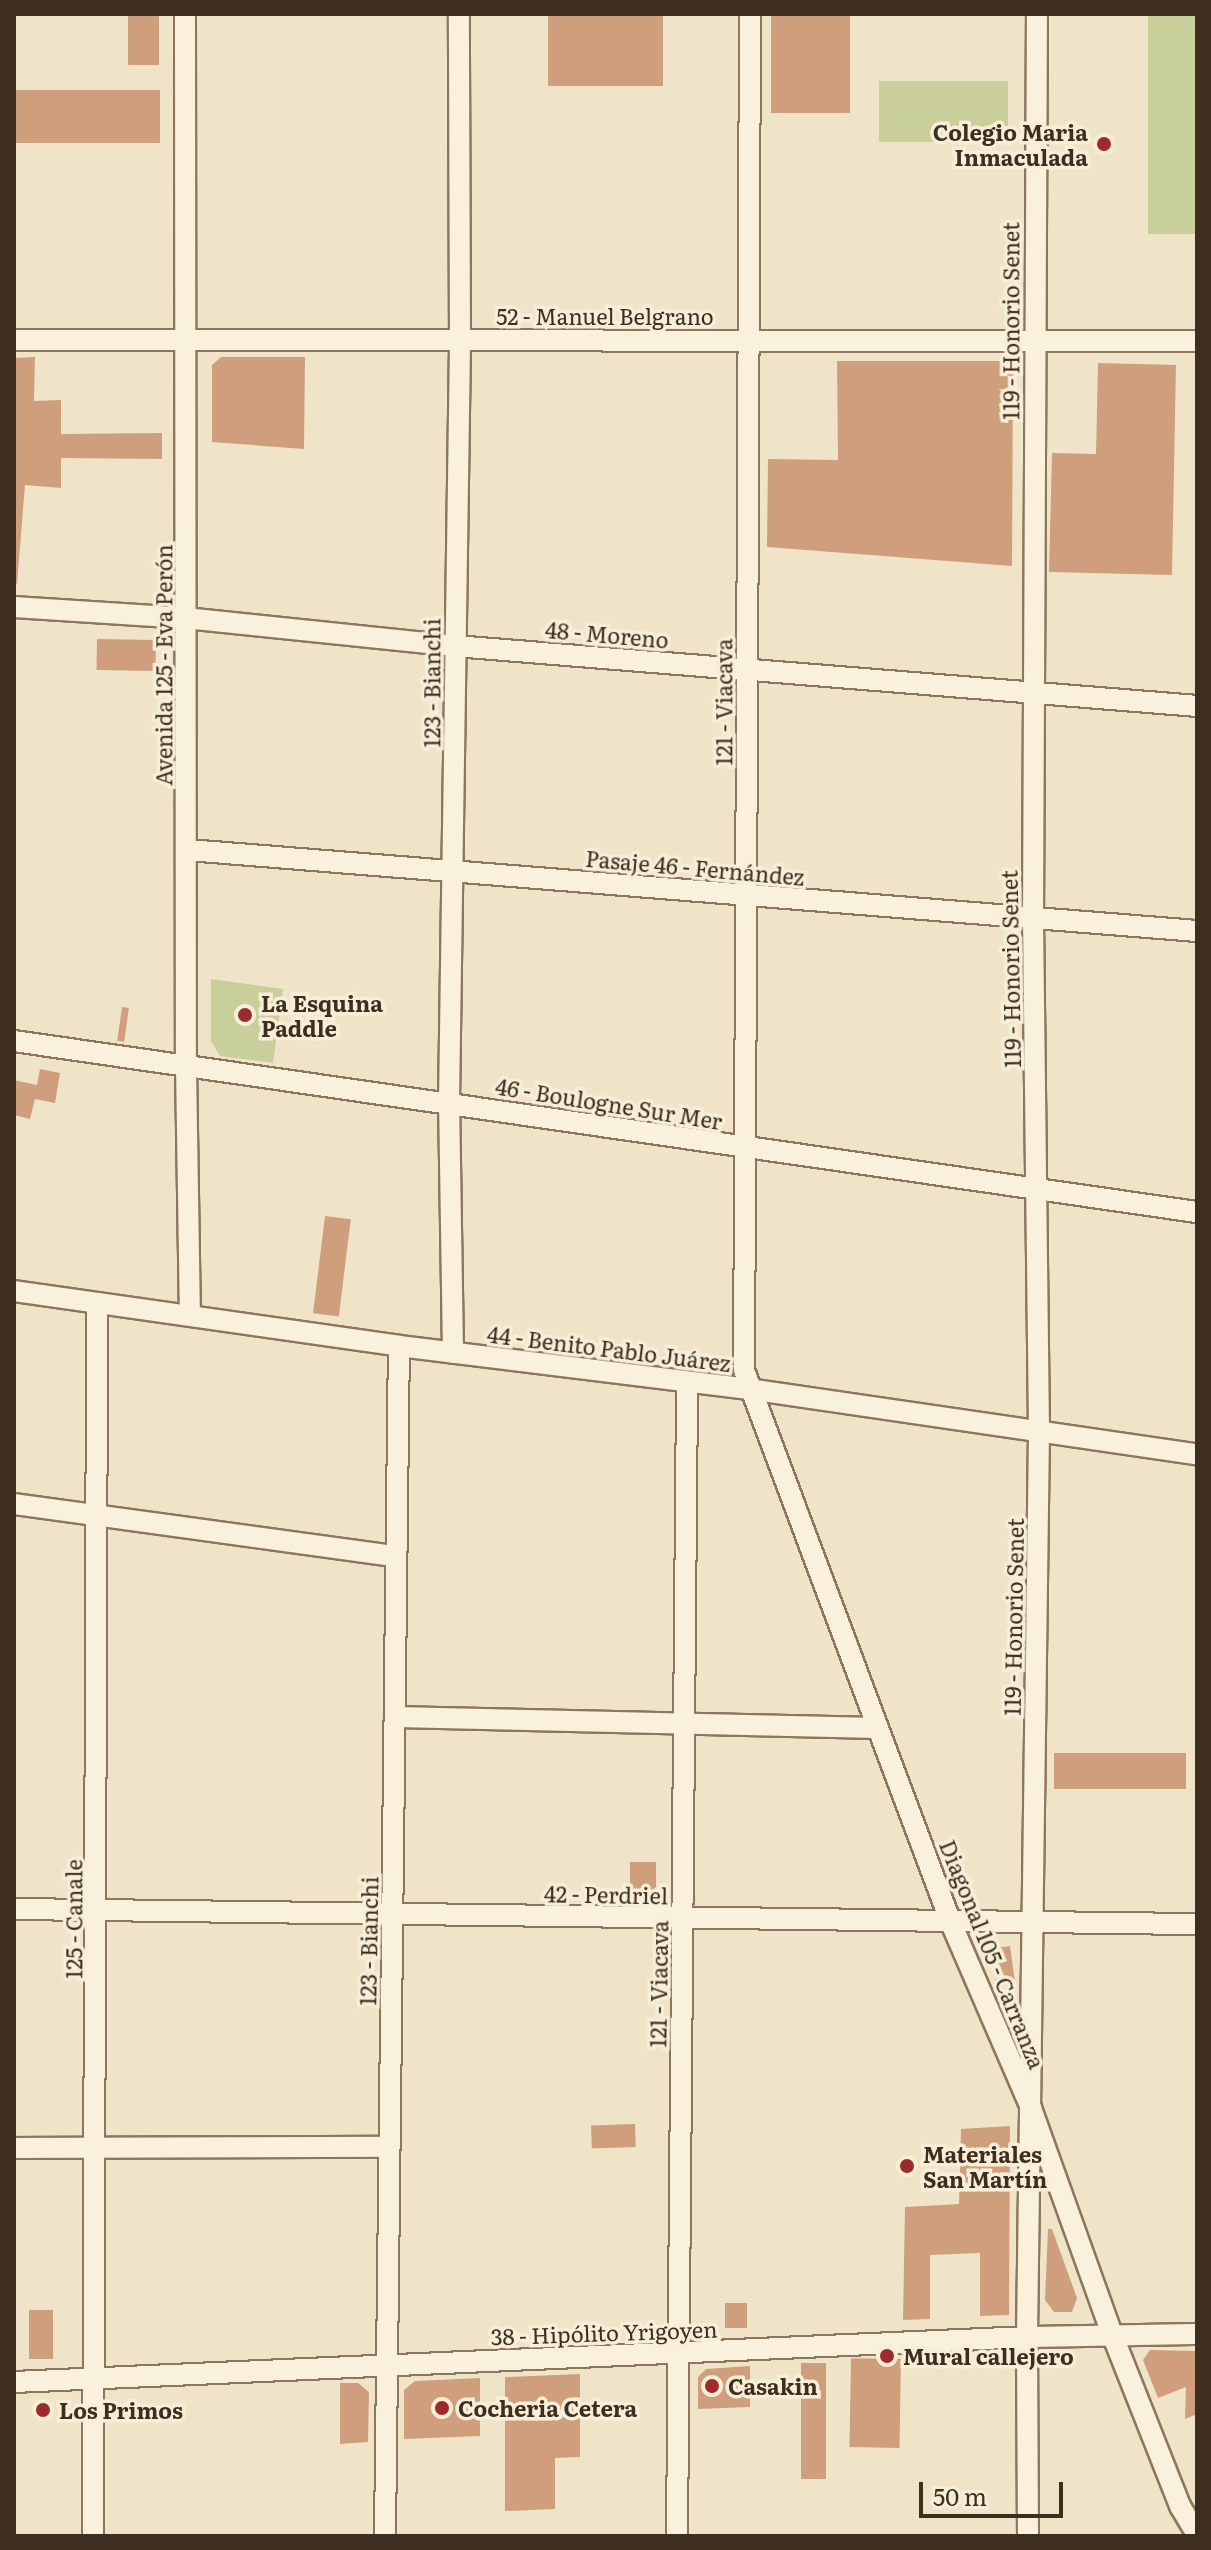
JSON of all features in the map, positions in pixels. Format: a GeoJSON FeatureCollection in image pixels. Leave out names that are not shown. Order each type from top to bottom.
{"type":"FeatureCollection","features":[{"type":"Feature","properties":{"kind":"street","name":"Avenida 125 - Eva Perón"},"geometry":{"type":"LineString","coordinates":[[185,14],[186,1066],[190,1315]]}},
{"type":"Feature","properties":{"kind":"street","name":"123 - Bianchi"},"geometry":{"type":"LineString","coordinates":[[453,1353],[449,1103],[460,341],[459,14]]}},
{"type":"Feature","properties":{"kind":"street","name":"121 - Viacava"},"geometry":{"type":"LineString","coordinates":[[749,1389],[744,1370],[743,1147],[750,14]]}},
{"type":"Feature","properties":{"kind":"street","name":"119 - Honorio Senet"},"geometry":{"type":"LineString","coordinates":[[1028,2536],[1027,2337],[1039,1430],[1033,920],[1037,14]]}},
{"type":"Feature","properties":{"kind":"street","name":"52 - Manuel Belgrano"},"geometry":{"type":"LineString","coordinates":[[14,340],[1197,341]]}},
{"type":"Feature","properties":{"kind":"street","name":"48 - Moreno"},"geometry":{"type":"LineString","coordinates":[[14,607],[185,618],[455,646],[1197,706]]}},
{"type":"Feature","properties":{"kind":"street","name":"Pasaje 46 - Fernández"},"geometry":{"type":"LineString","coordinates":[[188,850],[1197,931]]}},
{"type":"Feature","properties":{"kind":"street","name":"46 - Boulogne Sur Mer"},"geometry":{"type":"LineString","coordinates":[[14,1041],[1197,1212]]}},
{"type":"Feature","properties":{"kind":"street","name":"44 - Benito Pablo Juárez"},"geometry":{"type":"LineString","coordinates":[[14,1291],[399,1346],[687,1384],[749,1389],[1197,1454]]}},
{"type":"Feature","properties":{"kind":"street","name":"125 - Canale"},"geometry":{"type":"LineString","coordinates":[[93,2536],[99,1517],[97,1303]]}},
{"type":"Feature","properties":{"kind":"street","name":"123 - Bianchi"},"geometry":{"type":"LineString","coordinates":[[385,2536],[395,1717],[394,1556],[399,1346]]}},
{"type":"Feature","properties":{"kind":"street","name":"121 - Viacava"},"geometry":{"type":"LineString","coordinates":[[677,2536],[687,1384]]}},
{"type":"Feature","properties":{"kind":"street","name":"Diagonal 105 - Carranza"},"geometry":{"type":"LineString","coordinates":[[749,1389],[951,1923],[1031,2108],[1112,2334],[1180,2506],[1197,2534]]}},
{"type":"Feature","properties":{"kind":"street"},"geometry":{"type":"LineString","coordinates":[[14,1504],[394,1556]]}},
{"type":"Feature","properties":{"kind":"street"},"geometry":{"type":"LineString","coordinates":[[395,1717],[878,1728]]}},
{"type":"Feature","properties":{"kind":"street","name":"42 - Perdriel"},"geometry":{"type":"LineString","coordinates":[[14,1909],[682,1920],[1197,1924]]}},
{"type":"Feature","properties":{"kind":"street"},"geometry":{"type":"LineString","coordinates":[[14,2148],[388,2147]]}},
{"type":"Feature","properties":{"kind":"street","name":"38 - Hipólito Yrigoyen"},"geometry":{"type":"LineString","coordinates":[[14,2382],[1027,2337],[1197,2334]]}},
{"type":"Feature","properties":{"kind":"green space"},"geometry":{"type":"Polygon","coordinates":[[[1148,14],[1197,14],[1197,234],[1148,234],[1148,14]]]}},
{"type":"Feature","properties":{"kind":"green space"},"geometry":{"type":"Polygon","coordinates":[[[879,81],[1008,81],[1008,142],[879,142],[879,81]]]}},
{"type":"Feature","properties":{"kind":"green space","name":"La Esquina Paddle"},"geometry":{"type":"Polygon","coordinates":[[[211,979],[283,989],[273,1063],[220,1056],[211,1041],[211,979]]]}},
{"type":"Feature","properties":{"kind":"building"},"geometry":{"type":"Polygon","coordinates":[[[128,14],[159,14],[159,65],[128,65],[128,14]]]}},
{"type":"Feature","properties":{"kind":"building"},"geometry":{"type":"Polygon","coordinates":[[[548,14],[663,14],[663,86],[548,86],[548,14]]]}},
{"type":"Feature","properties":{"kind":"building"},"geometry":{"type":"Polygon","coordinates":[[[771,14],[850,14],[850,113],[771,113],[771,14]]]}},
{"type":"Feature","properties":{"kind":"building"},"geometry":{"type":"Polygon","coordinates":[[[14,90],[160,90],[160,143],[14,143],[14,90]]]}},
{"type":"Feature","properties":{"kind":"building"},"geometry":{"type":"Polygon","coordinates":[[[35,357],[34,401],[61,400],[61,434],[162,433],[162,459],[61,458],[61,488],[25,485],[17,584],[14,583],[14,358],[35,357]]]}},
{"type":"Feature","properties":{"kind":"building"},"geometry":{"type":"Polygon","coordinates":[[[221,357],[305,357],[304,449],[212,442],[212,365],[221,357]]]}},
{"type":"Feature","properties":{"kind":"building"},"geometry":{"type":"Polygon","coordinates":[[[837,361],[1004,361],[1013,370],[1012,566],[767,547],[768,459],[838,460],[837,361]]]}},
{"type":"Feature","properties":{"kind":"building"},"geometry":{"type":"Polygon","coordinates":[[[1098,363],[1176,365],[1172,575],[1049,572],[1052,453],[1096,454],[1098,363]]]}},
{"type":"Feature","properties":{"kind":"building"},"geometry":{"type":"Polygon","coordinates":[[[97,639],[156,640],[155,671],[96,670],[97,639]]]}},
{"type":"Feature","properties":{"kind":"building"},"geometry":{"type":"Polygon","coordinates":[[[122,1007],[129,1008],[124,1042],[117,1041],[122,1007]]]}},
{"type":"Feature","properties":{"kind":"building"},"geometry":{"type":"Polygon","coordinates":[[[40,1069],[60,1073],[55,1103],[35,1099],[30,1119],[14,1115],[14,1080],[37,1085],[40,1069]]]}},
{"type":"Feature","properties":{"kind":"building"},"geometry":{"type":"Polygon","coordinates":[[[325,1216],[351,1219],[339,1316],[313,1313],[325,1216]]]}},
{"type":"Feature","properties":{"kind":"building"},"geometry":{"type":"Polygon","coordinates":[[[1054,1753],[1186,1753],[1186,1789],[1054,1789],[1054,1753]]]}},
{"type":"Feature","properties":{"kind":"building"},"geometry":{"type":"Polygon","coordinates":[[[630,1862],[656,1862],[656,1887],[646,1898],[630,1898],[630,1862]]]}},
{"type":"Feature","properties":{"kind":"building"},"geometry":{"type":"Polygon","coordinates":[[[1010,1946],[1015,1980],[996,1982],[991,1949],[1010,1946]]]}},
{"type":"Feature","properties":{"kind":"building"},"geometry":{"type":"Polygon","coordinates":[[[635,2124],[636,2147],[592,2149],[591,2126],[635,2124]]]}},
{"type":"Feature","properties":{"kind":"building"},"geometry":{"type":"Polygon","coordinates":[[[1010,2126],[1009,2315],[980,2316],[980,2253],[930,2255],[930,2319],[903,2320],[905,2207],[959,2204],[961,2129],[1010,2126]]]}},
{"type":"Feature","properties":{"kind":"building"},"geometry":{"type":"Polygon","coordinates":[[[1048,2229],[1052,2229],[1077,2298],[1072,2312],[1054,2312],[1045,2300],[1048,2229]]]}},
{"type":"Feature","properties":{"kind":"building"},"geometry":{"type":"Polygon","coordinates":[[[725,2303],[747,2303],[747,2328],[725,2328],[725,2303]]]}},
{"type":"Feature","properties":{"kind":"building"},"geometry":{"type":"Polygon","coordinates":[[[29,2310],[53,2310],[53,2359],[29,2359],[29,2310]]]}},
{"type":"Feature","properties":{"kind":"building"},"geometry":{"type":"Polygon","coordinates":[[[1150,2350],[1197,2351],[1197,2414],[1185,2419],[1186,2387],[1158,2398],[1143,2360],[1150,2350]]]}},
{"type":"Feature","properties":{"kind":"building"},"geometry":{"type":"Polygon","coordinates":[[[851,2358],[901,2359],[899,2448],[849,2447],[851,2358]]]}},
{"type":"Feature","properties":{"kind":"building"},"geometry":{"type":"Polygon","coordinates":[[[801,2363],[826,2363],[826,2479],[801,2479],[801,2363]]]}},
{"type":"Feature","properties":{"kind":"building"},"geometry":{"type":"Polygon","coordinates":[[[750,2366],[750,2407],[698,2409],[698,2377],[706,2369],[750,2366]]]}},
{"type":"Feature","properties":{"kind":"building"},"geometry":{"type":"Polygon","coordinates":[[[580,2374],[580,2457],[555,2458],[555,2509],[505,2511],[505,2377],[580,2374]]]}},
{"type":"Feature","properties":{"kind":"building"},"geometry":{"type":"Polygon","coordinates":[[[480,2378],[480,2436],[404,2439],[404,2390],[415,2381],[480,2378]]]}},
{"type":"Feature","properties":{"kind":"building"},"geometry":{"type":"Polygon","coordinates":[[[340,2383],[358,2383],[369,2392],[368,2442],[340,2444],[340,2383]]]}},
{"type":"Feature","properties":{"kind":"place","name":"Colegio Maria Inmaculada"},"geometry":{"type":"Point","coordinates":[1104,144]}},
{"type":"Feature","properties":{"kind":"place","name":"La Esquina Paddle"},"geometry":{"type":"Point","coordinates":[245,1015]}},
{"type":"Feature","properties":{"kind":"place","name":"Materiales San Martín"},"geometry":{"type":"Point","coordinates":[907,2166]}},
{"type":"Feature","properties":{"kind":"place","name":"Mural callejero"},"geometry":{"type":"Point","coordinates":[887,2356]}},
{"type":"Feature","properties":{"kind":"place","name":"Casakin"},"geometry":{"type":"Point","coordinates":[712,2386]}},
{"type":"Feature","properties":{"kind":"place","name":"Cocheria Cetera"},"geometry":{"type":"Point","coordinates":[442,2408]}},
{"type":"Feature","properties":{"kind":"place","name":"Los Primos"},"geometry":{"type":"Point","coordinates":[43,2410]}}]}
